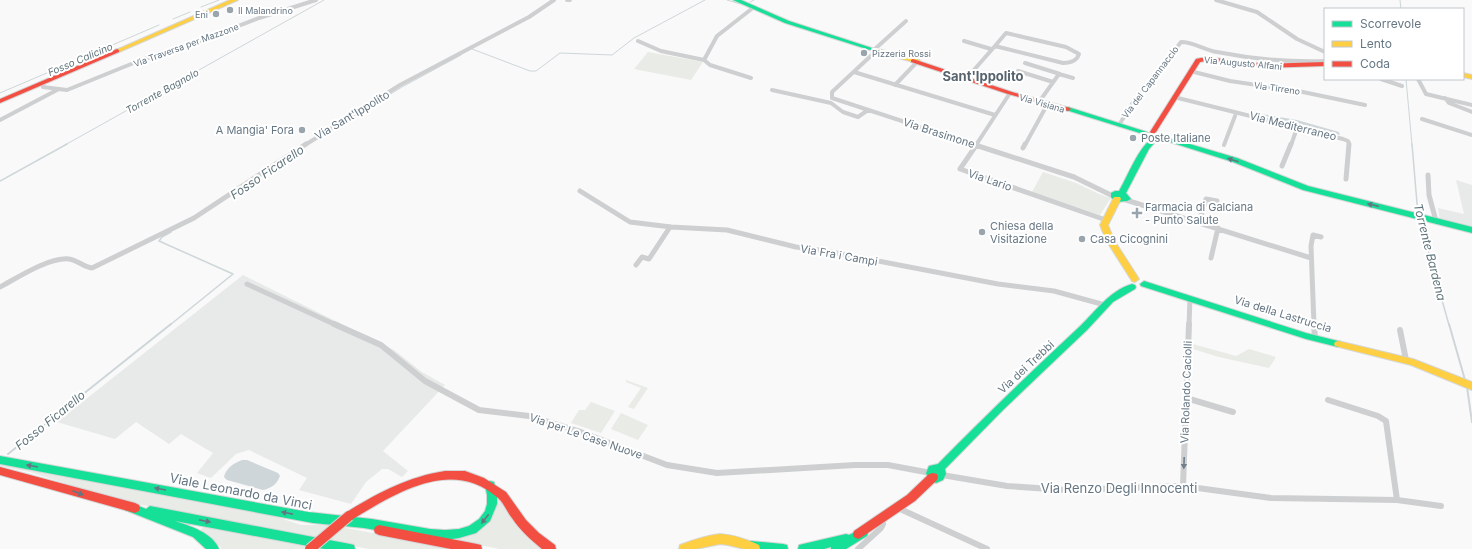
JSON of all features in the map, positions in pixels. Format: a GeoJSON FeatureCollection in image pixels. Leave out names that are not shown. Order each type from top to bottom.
{"type":"FeatureCollection","features":[{"type":"Feature","properties":{"kind":"main road"},"geometry":{"type":"LineString","coordinates":[[0,100],[229,0]]}},
{"type":"Feature","properties":{"kind":"main road"},"geometry":{"type":"LineString","coordinates":[[0,100],[235,0]]}},
{"type":"Feature","properties":{"kind":"main road","name":"Via Visiana"},"geometry":{"type":"LineString","coordinates":[[736,0],[787,22],[966,78],[1043,104],[1235,160],[1306,188],[1472,230]]}},
{"type":"Feature","properties":{"kind":"main road","name":"Via Augusto Alfani"},"geometry":{"type":"LineString","coordinates":[[1106,220],[1121,196],[1146,148],[1146,142],[1152,136],[1173,98],[1197,60],[1202,59],[1266,66],[1324,65]]}},
{"type":"Feature","properties":{"kind":"main road"},"geometry":{"type":"LineString","coordinates":[[1106,220],[1104,225],[1110,240],[1134,283]]}},
{"type":"Feature","properties":{"kind":"main road","name":"Via dei Trebbi"},"geometry":{"type":"LineString","coordinates":[[803,549],[842,541],[863,533],[898,508],[936,473],[1000,407],[1084,328],[1110,300],[1134,283],[1141,289],[1144,284]]}},
{"type":"Feature","properties":{"kind":"main road","name":"Via della Lastruccia"},"geometry":{"type":"LineString","coordinates":[[1144,284],[1315,338],[1406,360],[1472,386]]}},
{"type":"Feature","properties":{"kind":"main road","name":"Viale Leonardo da Vinci"},"geometry":{"type":"LineString","coordinates":[[0,460],[477,549]]}},
{"type":"Feature","properties":{"kind":"main road"},"geometry":{"type":"LineString","coordinates":[[0,471],[43,481],[92,498],[129,507],[350,549]]}},
{"type":"Feature","properties":{"kind":"main road"},"geometry":{"type":"LineString","coordinates":[[310,549],[349,516],[394,490],[429,477],[454,474],[469,475],[489,483],[503,496],[517,516],[538,540],[551,549]]}},
{"type":"Feature","properties":{"kind":"main road"},"geometry":{"type":"LineString","coordinates":[[308,517],[373,524],[434,536],[458,536],[472,531],[485,521],[492,509],[494,496],[489,483]]}},
{"type":"Feature","properties":{"kind":"main road"},"geometry":{"type":"LineString","coordinates":[[129,507],[197,534],[214,549]]}},
{"type":"Feature","properties":{"kind":"main road"},"geometry":{"type":"LineString","coordinates":[[836,549],[863,533]]}},
{"type":"Feature","properties":{"kind":"main road"},"geometry":{"type":"LineString","coordinates":[[684,549],[699,542],[717,538],[736,540],[753,548],[783,549]]}},
{"type":"Feature","properties":{"kind":"street","name":"Via Traversa per Mazzone"},"geometry":{"type":"LineString","coordinates":[[58,90],[67,90],[142,60],[174,51],[259,18],[316,0]]}},
{"type":"Feature","properties":{"kind":"street","name":"Via Sant'Ippolito"},"geometry":{"type":"LineString","coordinates":[[0,286],[28,272],[62,260],[68,259],[92,268],[161,236],[194,218],[313,138],[400,85],[439,66],[471,47],[529,17],[554,0]]}},
{"type":"Feature","properties":{"kind":"street"},"geometry":{"type":"LineString","coordinates":[[1216,0],[1257,12],[1298,39],[1324,52]]}},
{"type":"Feature","properties":{"kind":"street"},"geometry":{"type":"LineString","coordinates":[[704,60],[717,36],[754,7]]}},
{"type":"Feature","properties":{"kind":"street","name":"Via Brasimone"},"geometry":{"type":"LineString","coordinates":[[906,21],[831,94],[835,100],[1074,177],[1121,196],[1311,258]]}},
{"type":"Feature","properties":{"kind":"street"},"geometry":{"type":"LineString","coordinates":[[964,41],[992,48],[1063,63],[1072,63],[1079,56],[1079,54],[1074,50],[1006,33],[992,48],[966,78]]}},
{"type":"Feature","properties":{"kind":"street"},"geometry":{"type":"LineString","coordinates":[[638,41],[661,51],[704,60],[710,65],[750,78]]}},
{"type":"Feature","properties":{"kind":"street","name":"Via del Capannaccio"},"geometry":{"type":"LineString","coordinates":[[1119,125],[1132,104],[1181,42],[1210,50],[1258,58],[1324,65]]}},
{"type":"Feature","properties":{"kind":"street"},"geometry":{"type":"LineString","coordinates":[[895,85],[915,62]]}},
{"type":"Feature","properties":{"kind":"street"},"geometry":{"type":"LineString","coordinates":[[1025,63],[1073,78]]}},
{"type":"Feature","properties":{"kind":"street"},"geometry":{"type":"LineString","coordinates":[[1018,71],[1053,82]]}},
{"type":"Feature","properties":{"kind":"street","name":"Via Tirreno"},"geometry":{"type":"LineString","coordinates":[[1190,71],[1230,81],[1298,91],[1365,105]]}},
{"type":"Feature","properties":{"kind":"street"},"geometry":{"type":"LineString","coordinates":[[854,72],[995,115]]}},
{"type":"Feature","properties":{"kind":"street"},"geometry":{"type":"LineString","coordinates":[[1023,148],[1053,82],[1060,74]]}},
{"type":"Feature","properties":{"kind":"street"},"geometry":{"type":"LineString","coordinates":[[1384,80],[1402,86]]}},
{"type":"Feature","properties":{"kind":"street"},"geometry":{"type":"LineString","coordinates":[[1418,80],[1424,93],[1472,105]]}},
{"type":"Feature","properties":{"kind":"street"},"geometry":{"type":"LineString","coordinates":[[43,87],[58,90]]}},
{"type":"Feature","properties":{"kind":"street"},"geometry":{"type":"LineString","coordinates":[[0,120],[58,90]]}},
{"type":"Feature","properties":{"kind":"street"},"geometry":{"type":"LineString","coordinates":[[772,90],[828,103],[843,112],[858,117],[863,115],[868,110]]}},
{"type":"Feature","properties":{"kind":"street","name":"Via Lario"},"geometry":{"type":"LineString","coordinates":[[1010,93],[960,169],[962,171],[1106,220]]}},
{"type":"Feature","properties":{"kind":"street","name":"Via Mediterraneo"},"geometry":{"type":"LineString","coordinates":[[1173,98],[1235,116],[1349,144]]}},
{"type":"Feature","properties":{"kind":"street","name":"Via Mediterraneo"},"geometry":{"type":"LineString","coordinates":[[1173,98],[1343,139],[1348,141],[1349,144]]}},
{"type":"Feature","properties":{"kind":"street"},"geometry":{"type":"LineString","coordinates":[[1445,98],[1449,103],[1472,112]]}},
{"type":"Feature","properties":{"kind":"street"},"geometry":{"type":"LineString","coordinates":[[1224,145],[1235,116]]}},
{"type":"Feature","properties":{"kind":"street"},"geometry":{"type":"LineString","coordinates":[[1422,119],[1472,135]]}},
{"type":"Feature","properties":{"kind":"street"},"geometry":{"type":"LineString","coordinates":[[1282,166],[1296,131]]}},
{"type":"Feature","properties":{"kind":"street"},"geometry":{"type":"LineString","coordinates":[[1346,179],[1349,144]]}},
{"type":"Feature","properties":{"kind":"street"},"geometry":{"type":"LineString","coordinates":[[1428,175],[1429,194],[1436,221]]}},
{"type":"Feature","properties":{"kind":"street","name":"Via Fra i Campi"},"geometry":{"type":"LineString","coordinates":[[580,190],[630,222],[670,227],[727,230],[796,247],[826,251],[830,253],[998,284],[1054,291],[1105,305]]}},
{"type":"Feature","properties":{"kind":"street"},"geometry":{"type":"LineString","coordinates":[[1199,222],[1206,199],[1217,201]]}},
{"type":"Feature","properties":{"kind":"street"},"geometry":{"type":"LineString","coordinates":[[636,265],[642,257],[649,259],[670,227]]}},
{"type":"Feature","properties":{"kind":"street"},"geometry":{"type":"LineString","coordinates":[[1211,258],[1218,228]]}},
{"type":"Feature","properties":{"kind":"street"},"geometry":{"type":"LineString","coordinates":[[1315,338],[1311,258],[1313,235],[1321,237]]}},
{"type":"Feature","properties":{"kind":"street","name":"Via per Le Case Nuove"},"geometry":{"type":"LineString","coordinates":[[247,284],[381,345],[425,381],[439,387],[479,410],[529,416],[578,431],[668,465],[717,473],[837,465],[888,465],[936,473]]}},
{"type":"Feature","properties":{"kind":"street","name":"Via Rolando Caciolli"},"geometry":{"type":"LineString","coordinates":[[1183,486],[1190,298]]}},
{"type":"Feature","properties":{"kind":"street"},"geometry":{"type":"LineString","coordinates":[[1400,330],[1406,360]]}},
{"type":"Feature","properties":{"kind":"street"},"geometry":{"type":"LineString","coordinates":[[1186,398],[1233,412]]}},
{"type":"Feature","properties":{"kind":"street"},"geometry":{"type":"LineString","coordinates":[[1328,400],[1378,416],[1386,421],[1397,500]]}},
{"type":"Feature","properties":{"kind":"street","name":"Via Renzo Degli Innocenti"},"geometry":{"type":"LineString","coordinates":[[936,473],[1007,486],[1065,490],[1183,486],[1271,498],[1397,500],[1441,506]]}},
{"type":"Feature","properties":{"kind":"street"},"geometry":{"type":"LineString","coordinates":[[898,508],[987,549]]}},
{"type":"Feature","properties":{"kind":"street"},"geometry":{"type":"LineString","coordinates":[[858,549],[881,528],[883,524],[882,520]]}},
{"type":"Feature","properties":{"kind":"shaded area"},"geometry":{"type":"Polygon","coordinates":[[[648,52],[703,62],[691,80],[634,69],[648,52]]]}},
{"type":"Feature","properties":{"kind":"shaded area"},"geometry":{"type":"Polygon","coordinates":[[[1249,112],[1297,120],[1339,132],[1340,135],[1249,112]]]}},
{"type":"Feature","properties":{"kind":"shaded area"},"geometry":{"type":"Polygon","coordinates":[[[1043,172],[1076,183],[1111,198],[1100,215],[1032,192],[1043,172]]]}},
{"type":"Feature","properties":{"kind":"shaded area"},"geometry":{"type":"Polygon","coordinates":[[[1456,180],[1472,185],[1472,229],[1440,221],[1438,208],[1464,214],[1456,180]]]}},
{"type":"Feature","properties":{"kind":"shaded area"},"geometry":{"type":"Polygon","coordinates":[[[243,275],[394,350],[422,372],[445,385],[383,451],[408,471],[402,477],[388,469],[382,469],[366,482],[351,504],[299,490],[307,478],[249,450],[236,454],[211,478],[197,473],[213,453],[181,434],[169,444],[136,422],[115,439],[57,422],[243,275]]]}},
{"type":"Feature","properties":{"kind":"shaded area"},"geometry":{"type":"Polygon","coordinates":[[[1193,344],[1236,356],[1249,349],[1276,357],[1269,368],[1219,357],[1193,349],[1193,344]]]}},
{"type":"Feature","properties":{"kind":"shaded area"},"geometry":{"type":"Polygon","coordinates":[[[626,380],[648,388],[634,409],[628,407],[641,388],[626,382],[626,380]]]}},
{"type":"Feature","properties":{"kind":"shaded area"},"geometry":{"type":"Polygon","coordinates":[[[591,402],[615,411],[601,433],[571,423],[579,410],[585,410],[591,402]]]}},
{"type":"Feature","properties":{"kind":"shaded area"},"geometry":{"type":"Polygon","coordinates":[[[621,413],[648,425],[638,440],[611,429],[621,413]]]}},
{"type":"Feature","properties":{"kind":"shaded area"},"geometry":{"type":"Polygon","coordinates":[[[242,460],[247,460],[278,473],[280,476],[279,479],[274,485],[263,490],[227,480],[224,477],[228,468],[242,460]]]}},
{"type":"Feature","properties":{"kind":"shaded area"},"geometry":{"type":"Polygon","coordinates":[[[0,464],[262,512],[301,525],[330,525],[459,549],[369,549],[117,500],[30,472],[0,466],[0,464]]]}},
{"type":"Feature","properties":{"kind":"shaded area"},"geometry":{"type":"Polygon","coordinates":[[[498,496],[540,544],[548,549],[500,549],[453,540],[470,535],[481,528],[494,508],[498,496]]]}},
{"type":"Feature","properties":{"kind":"shaded area"},"geometry":{"type":"Polygon","coordinates":[[[205,526],[323,549],[222,549],[211,536],[201,530],[205,526]]]}},
{"type":"Feature","properties":{"kind":"waterway","name":"Fosso Calicino"},"geometry":{"type":"LineString","coordinates":[[201,7],[219,0]]}},
{"type":"Feature","properties":{"kind":"waterway","name":"Torrente Bagnolo"},"geometry":{"type":"LineString","coordinates":[[65,145],[324,0]]}},
{"type":"Feature","properties":{"kind":"waterway","name":"Fosso Ficarello"},"geometry":{"type":"LineString","coordinates":[[472,49],[530,71],[536,71],[560,53],[612,55],[634,38],[705,0]]}},
{"type":"Feature","properties":{"kind":"waterway","name":"Fosso Ficarello"},"geometry":{"type":"LineString","coordinates":[[727,0],[744,5]]}},
{"type":"Feature","properties":{"kind":"waterway","name":"Fosso Ficarello"},"geometry":{"type":"LineString","coordinates":[[750,2],[754,0]]}},
{"type":"Feature","properties":{"kind":"waterway","name":"Torrente Bardena"},"geometry":{"type":"LineString","coordinates":[[1400,0],[1401,8]]}},
{"type":"Feature","properties":{"kind":"waterway","name":"Fosso Calicino"},"geometry":{"type":"LineString","coordinates":[[173,19],[190,12]]}},
{"type":"Feature","properties":{"kind":"waterway","name":"Fosso Calicino"},"geometry":{"type":"LineString","coordinates":[[0,93],[159,25]]}},
{"type":"Feature","properties":{"kind":"waterway","name":"Fosso Ficarello"},"geometry":{"type":"LineString","coordinates":[[353,117],[402,87],[461,55]]}},
{"type":"Feature","properties":{"kind":"waterway","name":"Torrente Bardena"},"geometry":{"type":"LineString","coordinates":[[1406,80],[1412,145]]}},
{"type":"Feature","properties":{"kind":"waterway","name":"Torrente Bagnolo"},"geometry":{"type":"LineString","coordinates":[[0,181],[67,144]]}},
{"type":"Feature","properties":{"kind":"waterway","name":"Torrente Bardena"},"geometry":{"type":"LineString","coordinates":[[1412,144],[1418,215]]}},
{"type":"Feature","properties":{"kind":"waterway","name":"Torrente Bardena"},"geometry":{"type":"LineString","coordinates":[[1419,218],[1449,325]]}},
{"type":"Feature","properties":{"kind":"waterway","name":"Fosso Ficarello"},"geometry":{"type":"LineString","coordinates":[[170,325],[233,274],[159,241],[162,237],[171,232]]}},
{"type":"Feature","properties":{"kind":"waterway","name":"Fosso Ficarello"},"geometry":{"type":"LineString","coordinates":[[8,454],[171,324]]}},
{"type":"Feature","properties":{"kind":"waterway","name":"Torrente Bardena"},"geometry":{"type":"LineString","coordinates":[[1449,324],[1465,380]]}},
{"type":"Feature","properties":{"kind":"waterway","name":"Torrente Bardena"},"geometry":{"type":"LineString","coordinates":[[1467,387],[1472,422]]}},
{"type":"Feature","properties":{"kind":"traffic: fast"},"geometry":{"type":"LineString","coordinates":[[736,0],[787,22],[872,49]]}},
{"type":"Feature","properties":{"kind":"traffic: fast"},"geometry":{"type":"LineString","coordinates":[[1068,109],[1145,133]]}},
{"type":"Feature","properties":{"kind":"traffic: fast"},"geometry":{"type":"LineString","coordinates":[[1159,137],[1235,160],[1306,188],[1472,230]]}},
{"type":"Feature","properties":{"kind":"traffic: fast"},"geometry":{"type":"LineString","coordinates":[[1122,193],[1146,148],[1154,140]]}},
{"type":"Feature","properties":{"kind":"traffic: fast"},"geometry":{"type":"LineString","coordinates":[[1115,193],[1123,194],[1127,199],[1119,200],[1115,197],[1115,193]]}},
{"type":"Feature","properties":{"kind":"traffic: fast"},"geometry":{"type":"LineString","coordinates":[[1144,284],[1306,336],[1338,344]]}},
{"type":"Feature","properties":{"kind":"traffic: fast"},"geometry":{"type":"LineString","coordinates":[[939,469],[1000,407],[1084,328],[1110,300],[1132,287]]}},
{"type":"Feature","properties":{"kind":"traffic: fast"},"geometry":{"type":"LineString","coordinates":[[0,460],[313,518]]}},
{"type":"Feature","properties":{"kind":"traffic: fast"},"geometry":{"type":"LineString","coordinates":[[934,468],[938,468],[940,469],[941,473],[940,477],[934,478],[931,475],[931,471],[934,468]]}},
{"type":"Feature","properties":{"kind":"traffic: fast"},"geometry":{"type":"LineString","coordinates":[[308,517],[372,524],[430,534],[459,534],[472,529],[487,518],[492,504],[490,485]]}},
{"type":"Feature","properties":{"kind":"traffic: fast"},"geometry":{"type":"LineString","coordinates":[[129,507],[197,534],[214,549]]}},
{"type":"Feature","properties":{"kind":"traffic: fast"},"geometry":{"type":"LineString","coordinates":[[150,511],[350,549]]}},
{"type":"Feature","properties":{"kind":"traffic: fast"},"geometry":{"type":"LineString","coordinates":[[836,549],[863,533]]}},
{"type":"Feature","properties":{"kind":"traffic: fast"},"geometry":{"type":"LineString","coordinates":[[803,549],[846,539]]}},
{"type":"Feature","properties":{"kind":"traffic: fast"},"geometry":{"type":"LineString","coordinates":[[751,546],[783,549]]}},
{"type":"Feature","properties":{"kind":"traffic: slow"},"geometry":{"type":"LineString","coordinates":[[117,51],[235,0]]}},
{"type":"Feature","properties":{"kind":"traffic: slow"},"geometry":{"type":"LineString","coordinates":[[878,51],[917,61]]}},
{"type":"Feature","properties":{"kind":"traffic: slow"},"geometry":{"type":"LineString","coordinates":[[1464,75],[1472,77]]}},
{"type":"Feature","properties":{"kind":"traffic: slow"},"geometry":{"type":"LineString","coordinates":[[1117,199],[1104,225],[1110,240],[1135,279]]}},
{"type":"Feature","properties":{"kind":"traffic: slow"},"geometry":{"type":"LineString","coordinates":[[1338,344],[1413,362],[1472,386]]}},
{"type":"Feature","properties":{"kind":"traffic: slow"},"geometry":{"type":"LineString","coordinates":[[684,549],[702,542],[720,539],[737,541],[755,549]]}},
{"type":"Feature","properties":{"kind":"traffic: jam"},"geometry":{"type":"LineString","coordinates":[[0,101],[117,51]]}},
{"type":"Feature","properties":{"kind":"traffic: jam"},"geometry":{"type":"LineString","coordinates":[[1153,132],[1198,60],[1206,59],[1266,66],[1324,64]]}},
{"type":"Feature","properties":{"kind":"traffic: jam"},"geometry":{"type":"LineString","coordinates":[[913,61],[1010,93],[1068,109]]}},
{"type":"Feature","properties":{"kind":"traffic: jam"},"geometry":{"type":"LineString","coordinates":[[0,471],[135,508]]}},
{"type":"Feature","properties":{"kind":"traffic: jam"},"geometry":{"type":"LineString","coordinates":[[349,516],[385,495],[405,485],[425,478],[445,475],[465,476],[484,482],[502,495],[522,523],[551,549]]}},
{"type":"Feature","properties":{"kind":"traffic: jam"},"geometry":{"type":"LineString","coordinates":[[858,534],[911,498],[933,477]]}},
{"type":"Feature","properties":{"kind":"traffic: jam"},"geometry":{"type":"LineString","coordinates":[[310,549],[349,516]]}},
{"type":"Feature","properties":{"kind":"traffic: jam"},"geometry":{"type":"LineString","coordinates":[[379,530],[477,549]]}},
{"type":"Feature","properties":{"kind":"place","name":"Il Malandrino"},"geometry":{"type":"Point","coordinates":[230,10]}},
{"type":"Feature","properties":{"kind":"place","name":"Eni"},"geometry":{"type":"Point","coordinates":[216,14]}},
{"type":"Feature","properties":{"kind":"place","name":"Pizzeria Rossi"},"geometry":{"type":"Point","coordinates":[864,53]}},
{"type":"Feature","properties":{"kind":"place","name":"A Mangia' Fora"},"geometry":{"type":"Point","coordinates":[302,130]}},
{"type":"Feature","properties":{"kind":"place","name":"Poste Italiane"},"geometry":{"type":"Point","coordinates":[1133,138]}},
{"type":"Feature","properties":{"kind":"place","name":"Farmacia di Galciana - Punto Salute"},"geometry":{"type":"Point","coordinates":[1137,213]}},
{"type":"Feature","properties":{"kind":"place","name":"Chiesa della Visitazione"},"geometry":{"type":"Point","coordinates":[982,232]}},
{"type":"Feature","properties":{"kind":"place","name":"Casa Cicognini"},"geometry":{"type":"Point","coordinates":[1082,239]}},
{"type":"Feature","properties":{"kind":"district","name":"Sant'Ippolito"},"geometry":{"type":"Point","coordinates":[983,76]}}]}
